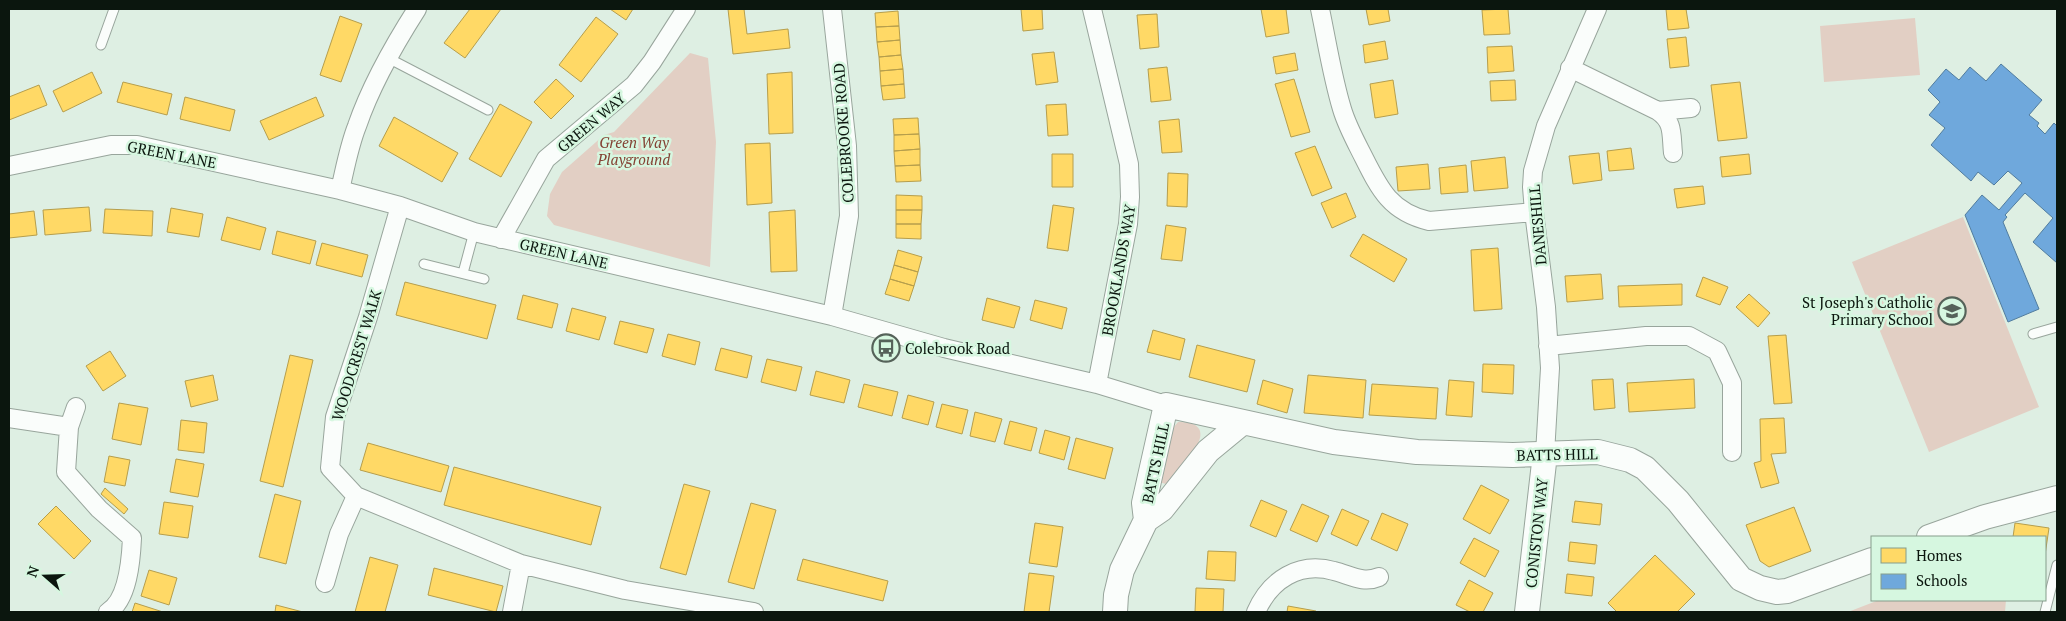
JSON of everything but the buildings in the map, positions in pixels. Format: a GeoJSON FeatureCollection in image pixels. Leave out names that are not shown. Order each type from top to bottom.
{"type":"FeatureCollection","features":[{"type":"Feature","properties":{"kind":"street"},"geometry":{"type":"LineString","coordinates":[[340,190],[356,127],[388,58],[417,9]]}},
{"type":"Feature","properties":{"kind":"street","name":"GREEN WAY"},"geometry":{"type":"LineString","coordinates":[[501,239],[546,159],[634,85],[652,62],[686,9]]}},
{"type":"Feature","properties":{"kind":"street","name":"COLEBROOKE ROAD"},"geometry":{"type":"LineString","coordinates":[[832,9],[847,146],[849,216],[832,316]]}},
{"type":"Feature","properties":{"kind":"street","name":"BROOKLANDS WAY"},"geometry":{"type":"LineString","coordinates":[[1092,9],[1129,164],[1130,197],[1127,234],[1096,384]]}},
{"type":"Feature","properties":{"kind":"street"},"geometry":{"type":"LineString","coordinates":[[1320,9],[1334,81],[1343,111],[1380,190],[1390,202],[1416,218],[1429,221],[1534,212]]}},
{"type":"Feature","properties":{"kind":"street","name":"DANESHILL"},"geometry":{"type":"LineString","coordinates":[[1545,454],[1549,377],[1548,346],[1532,187],[1538,147],[1570,68],[1597,9]]}},
{"type":"Feature","properties":{"kind":"street"},"geometry":{"type":"LineString","coordinates":[[1570,68],[1658,111],[1667,118],[1670,124],[1673,153]]}},
{"type":"Feature","properties":{"kind":"street"},"geometry":{"type":"LineString","coordinates":[[1658,111],[1691,108]]}},
{"type":"Feature","properties":{"kind":"street","name":"GREEN LANE"},"geometry":{"type":"LineString","coordinates":[[9,166],[111,145],[137,145],[340,190],[400,206],[474,232],[501,239],[832,316],[944,348],[1119,390]]}},
{"type":"Feature","properties":{"kind":"street","name":"WOODCREST WALK"},"geometry":{"type":"LineString","coordinates":[[400,206],[368,317],[335,417],[330,468],[356,496],[521,564],[625,590],[754,612]]}},
{"type":"Feature","properties":{"kind":"street"},"geometry":{"type":"LineString","coordinates":[[1548,346],[1646,336],[1689,336],[1717,351],[1732,383],[1732,452]]}},
{"type":"Feature","properties":{"kind":"street","name":"BATTS HILL"},"geometry":{"type":"LineString","coordinates":[[1119,390],[1166,405],[1334,442],[1417,452],[1456,454],[1598,452],[1630,460],[1645,468],[1678,502],[1741,579],[1760,588],[1777,592],[1787,591],[1871,560]]}},
{"type":"Feature","properties":{"kind":"street","name":"BATTS HILL"},"geometry":{"type":"LineString","coordinates":[[1146,520],[1144,503],[1166,405]]}},
{"type":"Feature","properties":{"kind":"street"},"geometry":{"type":"LineString","coordinates":[[76,407],[69,427],[66,472],[99,509],[132,538],[130,568],[116,607],[108,612]]}},
{"type":"Feature","properties":{"kind":"street"},"geometry":{"type":"LineString","coordinates":[[9,418],[69,427]]}},
{"type":"Feature","properties":{"kind":"street","name":"BATTS HILL"},"geometry":{"type":"LineString","coordinates":[[1115,612],[1116,595],[1122,570],[1146,520],[1162,508],[1208,451],[1242,423]]}},
{"type":"Feature","properties":{"kind":"street","name":"CONISTON WAY"},"geometry":{"type":"LineString","coordinates":[[1528,612],[1545,454]]}},
{"type":"Feature","properties":{"kind":"street"},"geometry":{"type":"LineString","coordinates":[[324,583],[339,534],[356,496]]}},
{"type":"Feature","properties":{"kind":"street"},"geometry":{"type":"LineString","coordinates":[[1931,536],[1985,517],[2057,498]]}},
{"type":"Feature","properties":{"kind":"street"},"geometry":{"type":"LineString","coordinates":[[512,612],[521,564]]}},
{"type":"Feature","properties":{"kind":"street"},"geometry":{"type":"LineString","coordinates":[[1256,612],[1268,590],[1281,578],[1295,570],[1313,567],[1371,581],[1379,577]]}},
{"type":"Feature","properties":{"kind":"lane"},"geometry":{"type":"LineString","coordinates":[[101,45],[114,9]]}},
{"type":"Feature","properties":{"kind":"lane"},"geometry":{"type":"LineString","coordinates":[[388,58],[488,110]]}},
{"type":"Feature","properties":{"kind":"lane"},"geometry":{"type":"LineString","coordinates":[[463,273],[474,232]]}},
{"type":"Feature","properties":{"kind":"lane"},"geometry":{"type":"LineString","coordinates":[[424,264],[484,279]]}},
{"type":"Feature","properties":{"kind":"lane"},"geometry":{"type":"LineString","coordinates":[[2033,334],[2057,327]]}},
{"type":"Feature","properties":{"kind":"lane"},"geometry":{"type":"LineString","coordinates":[[2045,612],[2057,565]]}},
{"type":"Feature","properties":{"kind":"green space"},"geometry":{"type":"Polygon","coordinates":[[[1915,18],[1920,75],[1824,82],[1820,26],[1915,18]]]}},
{"type":"Feature","properties":{"kind":"green space","name":"Green Way Playground"},"geometry":{"type":"Polygon","coordinates":[[[690,53],[708,58],[716,142],[710,267],[554,225],[547,216],[550,194],[562,172],[604,135],[614,132],[690,53]]]}},
{"type":"Feature","properties":{"kind":"green space"},"geometry":{"type":"Polygon","coordinates":[[[1963,217],[2039,407],[1929,452],[1852,262],[1963,217]]]}},
{"type":"Feature","properties":{"kind":"green space"},"geometry":{"type":"Polygon","coordinates":[[[1178,422],[1193,424],[1199,430],[1200,438],[1189,458],[1166,484],[1159,482],[1172,429],[1178,422]]]}},
{"type":"Feature","properties":{"kind":"green space"},"geometry":{"type":"Polygon","coordinates":[[[1876,601],[2006,601],[2005,612],[1848,612],[1876,601]]]}},
{"type":"Feature","properties":{"kind":"place","name":"St Joseph's Catholic Primary School"},"geometry":{"type":"Point","coordinates":[1952,311]}},
{"type":"Feature","properties":{"kind":"place","name":"Colebrook Road"},"geometry":{"type":"Point","coordinates":[886,348]}}]}
